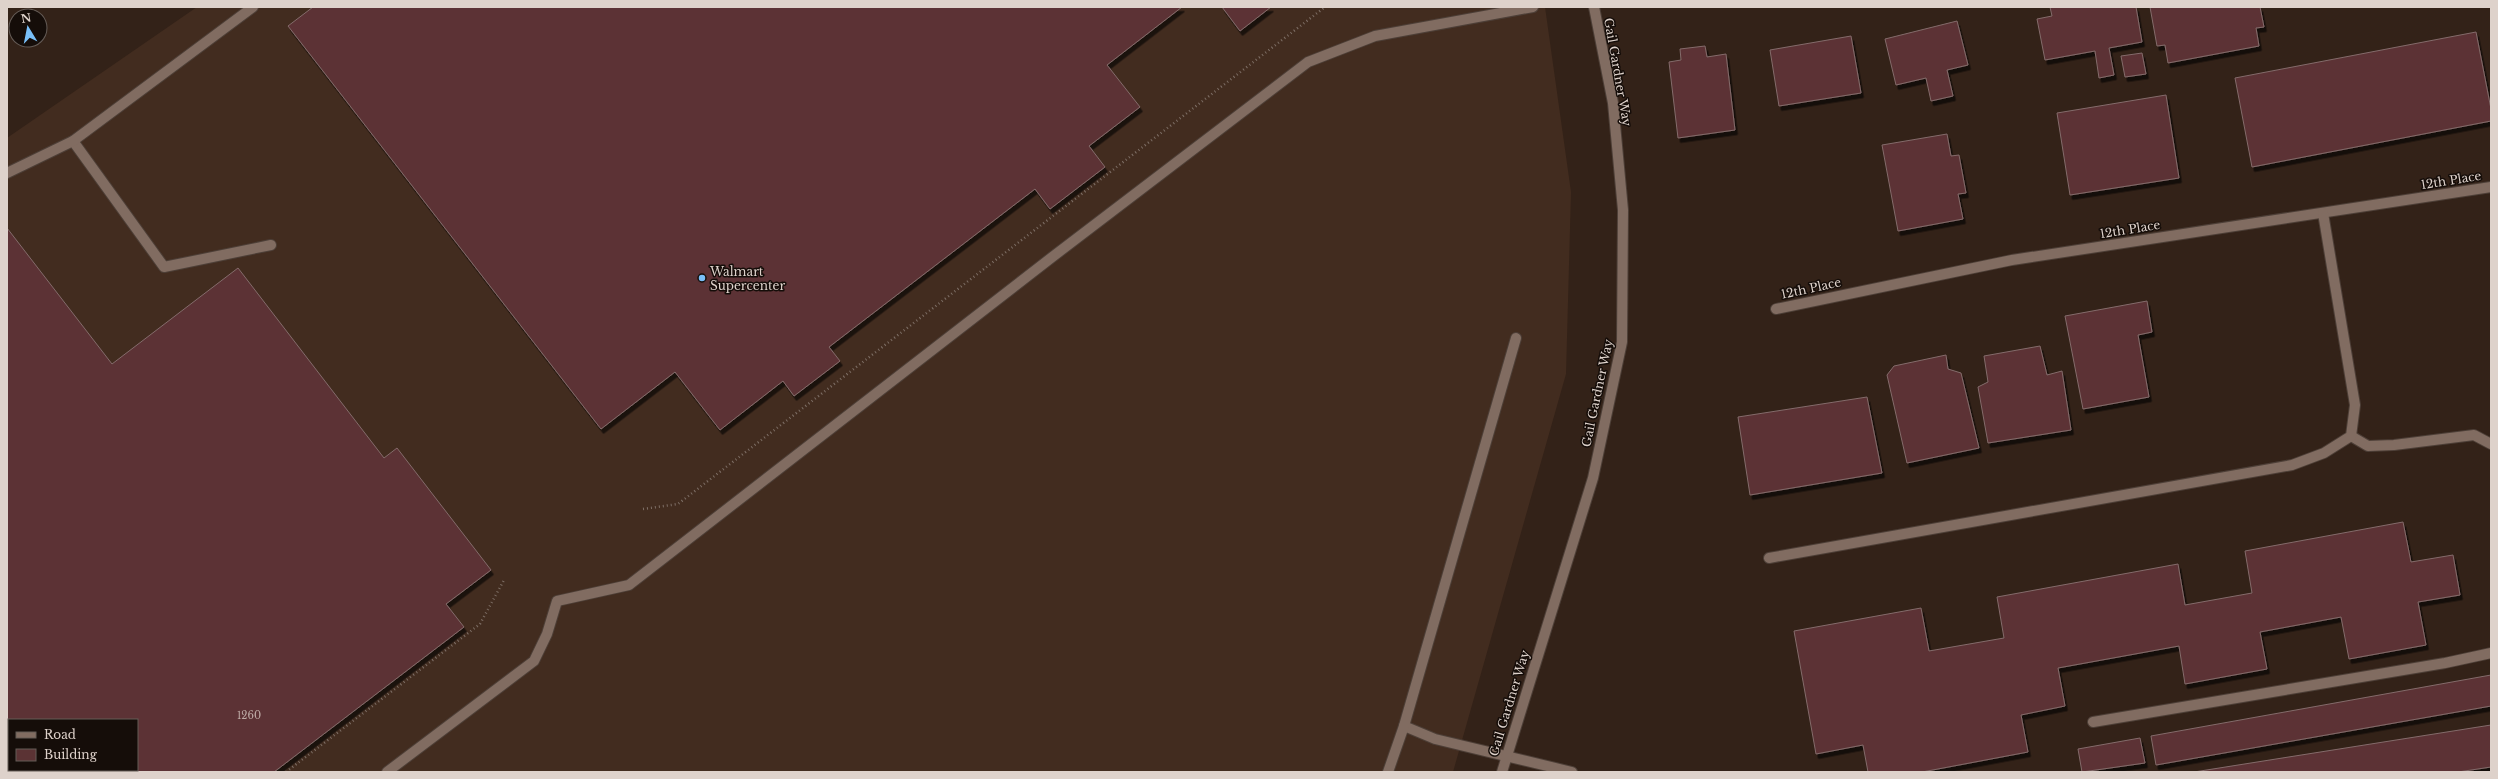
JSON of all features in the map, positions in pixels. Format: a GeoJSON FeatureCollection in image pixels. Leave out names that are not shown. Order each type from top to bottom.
{"type":"FeatureCollection","features":[{"type":"Feature","properties":{"kind":"street"},"geometry":{"type":"LineString","coordinates":[[7,173],[73,141],[253,7]]}},
{"type":"Feature","properties":{"kind":"street"},"geometry":{"type":"LineString","coordinates":[[387,772],[534,661],[547,634],[557,601],[629,585],[1051,258],[1308,62],[1375,36],[1533,7]]}},
{"type":"Feature","properties":{"kind":"street","name":"Gail Gardner Way"},"geometry":{"type":"LineString","coordinates":[[1502,772],[1592,478],[1622,342],[1623,210],[1613,103],[1594,7]]}},
{"type":"Feature","properties":{"kind":"street"},"geometry":{"type":"LineString","coordinates":[[73,141],[164,267],[271,245]]}},
{"type":"Feature","properties":{"kind":"street","name":"12th Place"},"geometry":{"type":"LineString","coordinates":[[1776,309],[2012,260],[2491,187]]}},
{"type":"Feature","properties":{"kind":"street"},"geometry":{"type":"LineString","coordinates":[[1769,558],[2292,465],[2324,453],[2351,436],[2356,405],[2323,213]]}},
{"type":"Feature","properties":{"kind":"street"},"geometry":{"type":"LineString","coordinates":[[1388,772],[1404,726],[1516,338]]}},
{"type":"Feature","properties":{"kind":"street"},"geometry":{"type":"LineString","coordinates":[[2351,436],[2368,446],[2394,445],[2474,435],[2491,444]]}},
{"type":"Feature","properties":{"kind":"street"},"geometry":{"type":"LineString","coordinates":[[2093,722],[2445,663],[2491,653]]}},
{"type":"Feature","properties":{"kind":"street"},"geometry":{"type":"LineString","coordinates":[[1404,726],[1435,739],[1572,772]]}},
{"type":"Feature","properties":{"kind":"path"},"geometry":{"type":"LineString","coordinates":[[643,509],[678,504],[1325,7]]}},
{"type":"Feature","properties":{"kind":"path"},"geometry":{"type":"LineString","coordinates":[[286,772],[480,624],[504,580]]}},
{"type":"Feature","properties":{"kind":"shaded area"},"geometry":{"type":"Polygon","coordinates":[[[197,7],[1545,7],[1571,192],[1566,374],[1453,772],[7,772],[7,138],[197,7]]]}},
{"type":"Feature","properties":{"kind":"building","name":"Walmart Supercenter"},"geometry":{"type":"Polygon","coordinates":[[[313,7],[1182,7],[1107,65],[1140,107],[1089,146],[1105,167],[1050,209],[1035,189],[829,347],[840,361],[794,396],[783,381],[720,430],[675,372],[601,429],[288,26],[313,7]]]}},
{"type":"Feature","properties":{"kind":"building"},"geometry":{"type":"Polygon","coordinates":[[[1222,7],[1271,7],[1240,31],[1222,7]]]}},
{"type":"Feature","properties":{"kind":"building"},"geometry":{"type":"Polygon","coordinates":[[[2050,7],[2136,7],[2142,42],[2109,48],[2114,75],[2099,78],[2095,51],[2045,60],[2037,19],[2052,16],[2050,7]]]}},
{"type":"Feature","properties":{"kind":"building"},"geometry":{"type":"Polygon","coordinates":[[[2150,7],[2260,7],[2264,27],[2256,28],[2259,46],[2168,63],[2165,45],[2157,46],[2150,7]]]}},
{"type":"Feature","properties":{"kind":"building"},"geometry":{"type":"Polygon","coordinates":[[[1957,21],[1968,65],[1947,70],[1953,96],[1931,101],[1926,78],[1896,85],[1885,39],[1957,21]]]}},
{"type":"Feature","properties":{"kind":"building"},"geometry":{"type":"Polygon","coordinates":[[[2476,32],[2491,109],[2491,121],[2252,167],[2235,78],[2476,32]]]}},
{"type":"Feature","properties":{"kind":"building"},"geometry":{"type":"Polygon","coordinates":[[[1851,36],[1861,93],[1779,106],[1770,50],[1851,36]]]}},
{"type":"Feature","properties":{"kind":"building"},"geometry":{"type":"Polygon","coordinates":[[[1705,46],[1707,57],[1726,54],[1735,130],[1678,138],[1669,62],[1681,60],[1680,49],[1705,46]]]}},
{"type":"Feature","properties":{"kind":"building"},"geometry":{"type":"Polygon","coordinates":[[[2142,53],[2146,74],[2125,77],[2121,56],[2142,53]]]}},
{"type":"Feature","properties":{"kind":"building"},"geometry":{"type":"Polygon","coordinates":[[[2166,95],[2179,178],[2070,195],[2057,113],[2166,95]]]}},
{"type":"Feature","properties":{"kind":"building"},"geometry":{"type":"Polygon","coordinates":[[[1947,134],[1951,156],[1959,155],[1966,193],[1958,194],[1963,219],[1898,231],[1882,145],[1947,134]]]}},
{"type":"Feature","properties":{"kind":"building"},"geometry":{"type":"Polygon","coordinates":[[[7,228],[112,364],[238,268],[384,458],[397,448],[491,570],[446,604],[464,627],[274,772],[7,772],[7,228]]]}},
{"type":"Feature","properties":{"kind":"building"},"geometry":{"type":"Polygon","coordinates":[[[2147,301],[2152,332],[2138,335],[2149,397],[2083,409],[2065,316],[2147,301]]]}},
{"type":"Feature","properties":{"kind":"building"},"geometry":{"type":"Polygon","coordinates":[[[2040,346],[2047,375],[2062,371],[2071,430],[1988,443],[1978,387],[1988,382],[1984,356],[2040,346]]]}},
{"type":"Feature","properties":{"kind":"building"},"geometry":{"type":"Polygon","coordinates":[[[1946,355],[1948,369],[1961,373],[1979,448],[1907,463],[1887,375],[1894,366],[1946,355]]]}},
{"type":"Feature","properties":{"kind":"building"},"geometry":{"type":"Polygon","coordinates":[[[1867,397],[1882,473],[1750,495],[1738,417],[1867,397]]]}},
{"type":"Feature","properties":{"kind":"building"},"geometry":{"type":"Polygon","coordinates":[[[2403,522],[2411,562],[2453,555],[2460,595],[2418,602],[2426,645],[2349,659],[2341,617],[2260,632],[2267,669],[2185,684],[2179,646],[2058,668],[2065,706],[2021,715],[2028,752],[1922,772],[1868,772],[1863,745],[1816,754],[1794,631],[1921,608],[1929,651],[2004,638],[1997,597],[2178,564],[2185,605],[2252,593],[2245,551],[2403,522]]]}},
{"type":"Feature","properties":{"kind":"building"},"geometry":{"type":"Polygon","coordinates":[[[2491,675],[2491,706],[2156,765],[2151,736],[2491,675]]]}},
{"type":"Feature","properties":{"kind":"building"},"geometry":{"type":"Polygon","coordinates":[[[2491,725],[2491,767],[2458,772],[2194,772],[2491,725]]]}},
{"type":"Feature","properties":{"kind":"building"},"geometry":{"type":"Polygon","coordinates":[[[2140,738],[2145,763],[2082,772],[2078,749],[2140,738]]]}},
{"type":"Feature","properties":{"kind":"place","name":"Walmart Supercenter"},"geometry":{"type":"Point","coordinates":[702,278]}}]}
